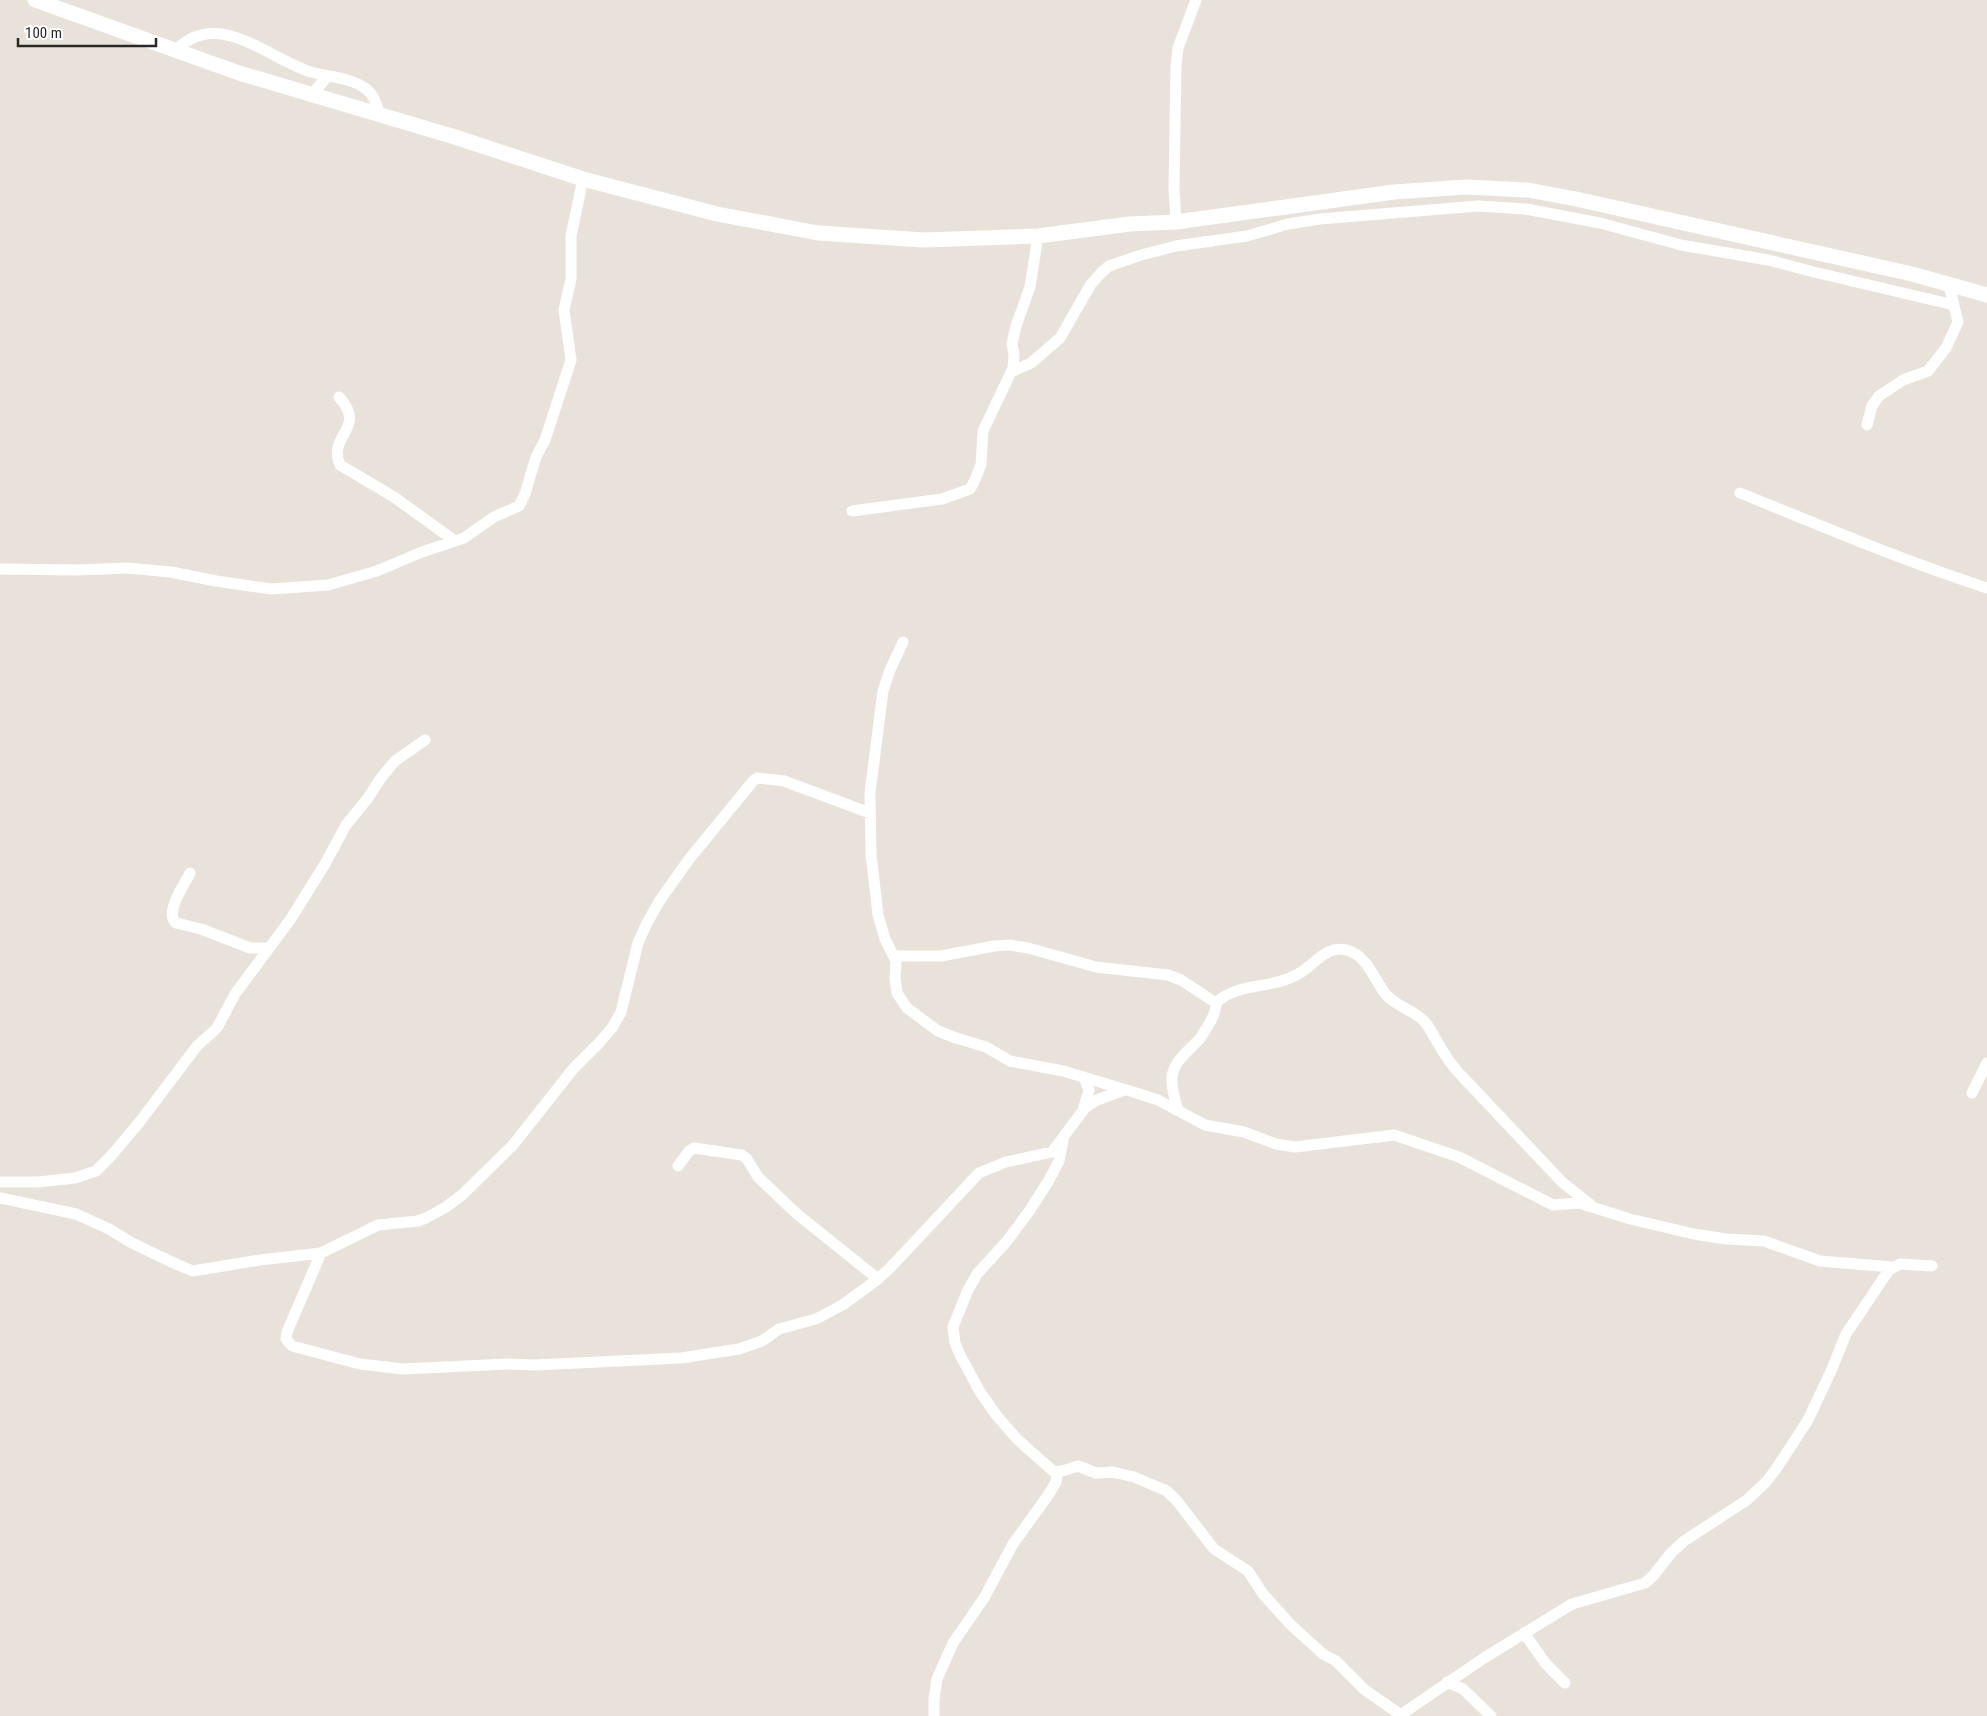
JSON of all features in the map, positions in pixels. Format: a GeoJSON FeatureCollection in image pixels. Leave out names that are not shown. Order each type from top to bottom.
{"type":"FeatureCollection","features":[{"type":"Feature","properties":{"kind":"main road"},"geometry":{"type":"LineString","coordinates":[[35,0],[175,51],[311,95],[455,137],[583,179],[717,214],[818,233],[924,240],[1038,236],[1130,224],[1176,222],[1394,192],[1466,186],[1520,189],[1576,199],[1828,254],[1987,296]]}},
{"type":"Feature","properties":{"kind":"street"},"geometry":{"type":"LineString","coordinates":[[1176,222],[1174,180],[1176,66],[1178,48],[1196,0]]}},
{"type":"Feature","properties":{"kind":"street"},"geometry":{"type":"LineString","coordinates":[[175,51],[188,39],[198,35],[224,34],[242,39],[294,65],[366,88],[374,100],[380,116]]}},
{"type":"Feature","properties":{"kind":"street"},"geometry":{"type":"LineString","coordinates":[[311,95],[328,76]]}},
{"type":"Feature","properties":{"kind":"street"},"geometry":{"type":"LineString","coordinates":[[0,569],[151,569],[271,589],[328,585],[377,571],[422,552],[455,541],[471,534],[494,517],[519,506],[525,494],[536,457],[545,440],[572,360],[564,310],[571,279],[571,236],[583,179]]}},
{"type":"Feature","properties":{"kind":"street"},"geometry":{"type":"LineString","coordinates":[[1011,372],[1031,363],[1060,338],[1091,284],[1103,271],[1109,266],[1141,254],[1176,246],[1247,236],[1288,224],[1320,219],[1478,206],[1526,209],[1600,223],[1681,245],[1761,258],[1954,305]]}},
{"type":"Feature","properties":{"kind":"street"},"geometry":{"type":"LineString","coordinates":[[852,511],[942,499],[970,489],[981,465],[983,431],[1011,372],[1014,361],[1012,344],[1016,326],[1030,287],[1038,236]]}},
{"type":"Feature","properties":{"kind":"street"},"geometry":{"type":"LineString","coordinates":[[1867,425],[1872,406],[1879,396],[1903,380],[1928,371],[1946,348],[1958,326],[1949,285]]}},
{"type":"Feature","properties":{"kind":"street"},"geometry":{"type":"LineString","coordinates":[[339,397],[348,408],[350,414],[350,420],[337,450],[340,465],[394,497],[455,541]]}},
{"type":"Feature","properties":{"kind":"street"},"geometry":{"type":"LineString","coordinates":[[1740,494],[1782,509],[1838,534],[1987,588]]}},
{"type":"Feature","properties":{"kind":"street"},"geometry":{"type":"LineString","coordinates":[[903,642],[883,691],[870,793],[871,854],[878,915],[885,939],[895,956],[897,965],[896,987],[907,1008],[938,1031],[986,1047],[1010,1061],[1064,1071],[1084,1077],[1158,1100],[1205,1125],[1244,1132],[1285,1146],[1383,1136],[1401,1137],[1459,1157],[1549,1204],[1579,1203],[1594,1206],[1630,1219],[1694,1234],[1764,1241],[1784,1246],[1820,1261],[1892,1267]]}},
{"type":"Feature","properties":{"kind":"street"},"geometry":{"type":"LineString","coordinates":[[0,1182],[38,1182],[75,1178],[96,1171],[110,1158],[197,1046],[216,1028],[235,994],[290,920],[325,864],[346,825],[368,798],[380,779],[395,761],[425,740]]}},
{"type":"Feature","properties":{"kind":"street"},"geometry":{"type":"LineString","coordinates":[[0,1198],[76,1214],[109,1229],[132,1243],[193,1270],[321,1253],[378,1225],[418,1221],[426,1218],[462,1195],[513,1145],[573,1069],[612,1028],[621,1012],[638,942],[660,900],[690,858],[754,780],[757,778],[784,781],[870,813]]}},
{"type":"Feature","properties":{"kind":"street"},"geometry":{"type":"LineString","coordinates":[[190,873],[173,908],[171,915],[173,920],[250,948],[269,948]]}},
{"type":"Feature","properties":{"kind":"street"},"geometry":{"type":"LineString","coordinates":[[895,956],[948,955],[994,946],[1010,945],[1028,948],[1096,967],[1168,975],[1181,980],[1216,1003]]}},
{"type":"Feature","properties":{"kind":"street"},"geometry":{"type":"LineString","coordinates":[[1178,1110],[1172,1077],[1175,1065],[1200,1038],[1214,1014],[1216,1003],[1222,997],[1288,979],[1299,974],[1322,954],[1332,950],[1345,950],[1354,953],[1376,978],[1384,993],[1394,1002],[1424,1021],[1445,1056],[1458,1072],[1562,1182],[1594,1206]]}},
{"type":"Feature","properties":{"kind":"street"},"geometry":{"type":"LineString","coordinates":[[1972,1093],[1987,1063]]}},
{"type":"Feature","properties":{"kind":"street"},"geometry":{"type":"LineString","coordinates":[[1084,1077],[1089,1090],[1084,1110]]}},
{"type":"Feature","properties":{"kind":"street"},"geometry":{"type":"LineString","coordinates":[[321,1253],[285,1336],[292,1346],[360,1364],[403,1368],[508,1364],[535,1366],[681,1358],[739,1348],[762,1341],[779,1329],[816,1319],[844,1304],[878,1279],[911,1247],[951,1201],[979,1173],[1006,1162],[1052,1152],[1084,1110],[1097,1100],[1124,1090]]}},
{"type":"Feature","properties":{"kind":"street"},"geometry":{"type":"LineString","coordinates":[[1063,1138],[1059,1162],[1049,1180],[1007,1242],[983,1266],[976,1276],[967,1292],[953,1327],[955,1342],[960,1355],[980,1392],[997,1416],[1017,1438],[1056,1472],[1078,1466],[1096,1473],[1114,1472],[1134,1477],[1166,1491],[1177,1501],[1214,1549],[1248,1571],[1263,1594],[1291,1625],[1323,1654],[1336,1661],[1365,1690],[1400,1715],[1448,1682],[1572,1604],[1645,1583],[1684,1541],[1756,1493],[1776,1469],[1800,1432],[1831,1371],[1846,1334],[1884,1275],[1892,1267],[1900,1264],[1932,1266]]}},
{"type":"Feature","properties":{"kind":"street"},"geometry":{"type":"LineString","coordinates":[[678,1166],[689,1151],[694,1148],[742,1155],[747,1159],[758,1177],[797,1214],[878,1279]]}},
{"type":"Feature","properties":{"kind":"street"},"geometry":{"type":"LineString","coordinates":[[934,1716],[937,1678],[953,1643],[981,1604],[1013,1544],[1049,1494],[1056,1480],[1056,1472]]}},
{"type":"Feature","properties":{"kind":"street"},"geometry":{"type":"LineString","coordinates":[[1524,1633],[1546,1664],[1565,1683]]}},
{"type":"Feature","properties":{"kind":"street"},"geometry":{"type":"LineString","coordinates":[[1448,1682],[1463,1689],[1491,1716]]}}]}
